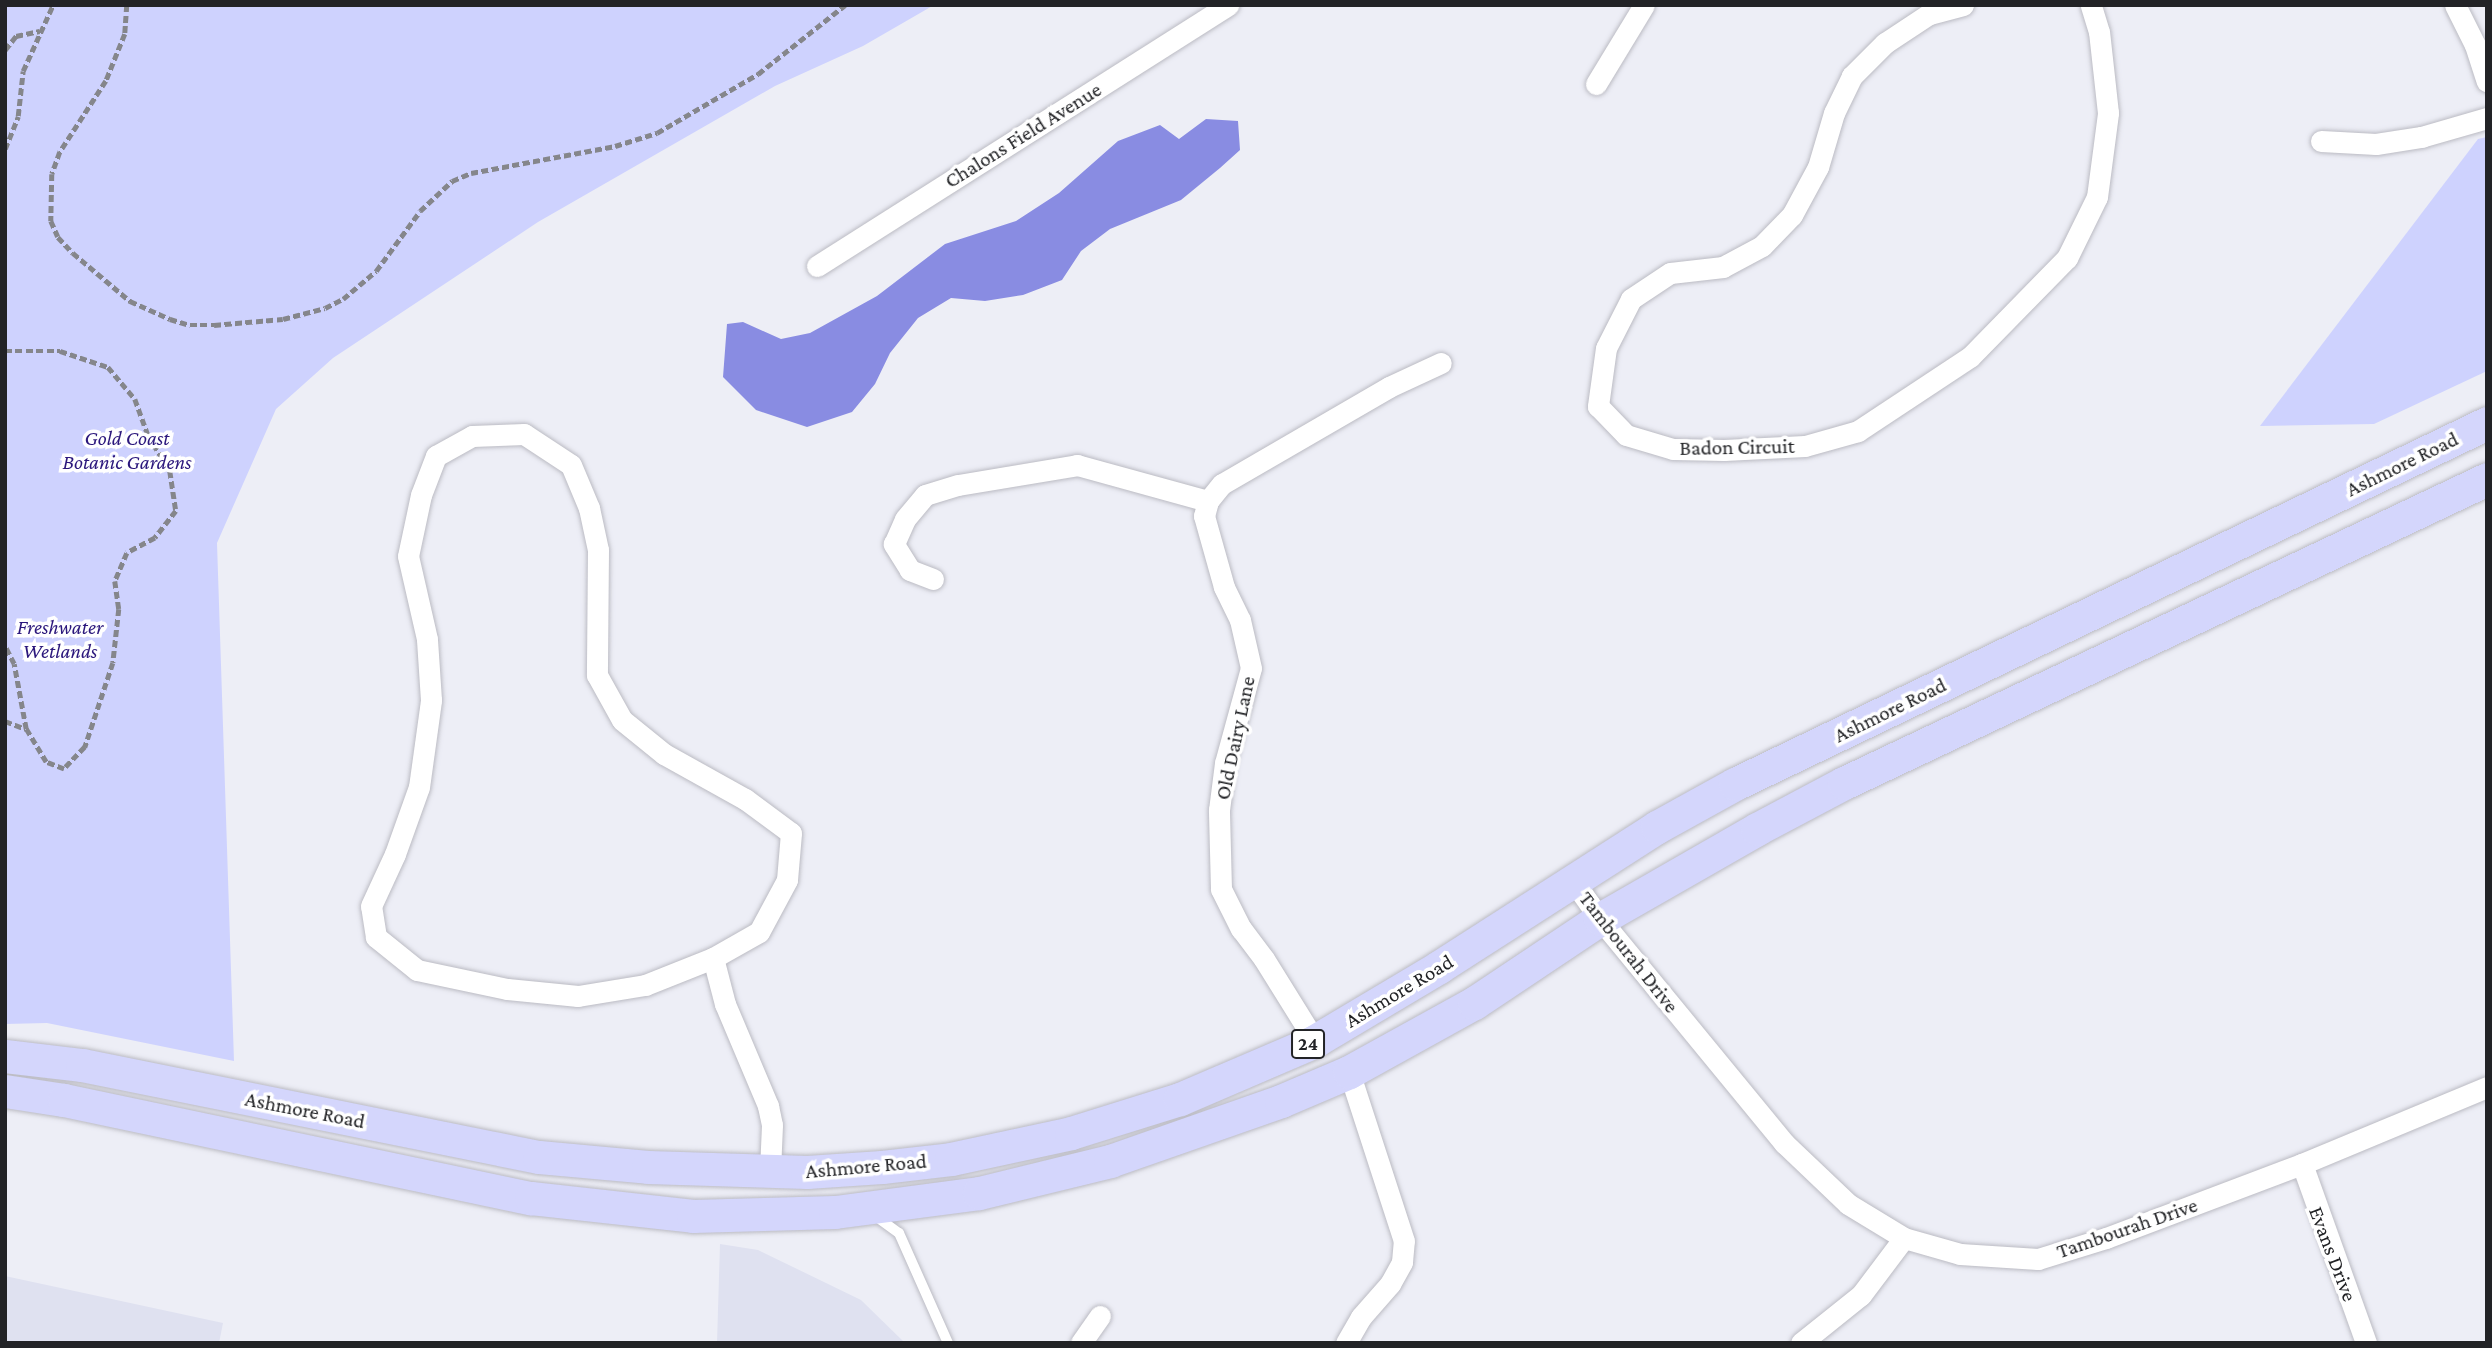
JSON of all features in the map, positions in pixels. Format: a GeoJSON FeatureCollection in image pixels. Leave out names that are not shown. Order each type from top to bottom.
{"type":"FeatureCollection","features":[{"type":"Feature","properties":{"kind":"main road","name":"Ashmore Road"},"geometry":{"type":"LineString","coordinates":[[5,1056],[82,1065],[539,1157],[649,1167],[807,1172],[951,1159],[1071,1133],[1180,1099],[1315,1041],[1439,967],[1572,879],[1657,827],[1735,784],[2487,423]]}},
{"type":"Feature","properties":{"kind":"main road","name":"Ashmore Road"},"geometry":{"type":"LineString","coordinates":[[5,1091],[64,1100],[531,1198],[693,1216],[864,1208],[979,1193],[1110,1161],[1281,1101],[1349,1072],[1474,1003],[1600,919],[1756,829],[1844,783],[2487,479]]}},
{"type":"Feature","properties":{"kind":"street","name":"Chalons Field Avenue"},"geometry":{"type":"LineString","coordinates":[[817,266],[1228,5]]}},
{"type":"Feature","properties":{"kind":"street"},"geometry":{"type":"LineString","coordinates":[[1596,84],[1644,5]]}},
{"type":"Feature","properties":{"kind":"street","name":"Badon Circuit"},"geometry":{"type":"LineString","coordinates":[[1963,5],[1929,14],[1885,43],[1852,76],[1834,113],[1818,167],[1792,215],[1762,246],[1723,267],[1670,273],[1631,299],[1606,348],[1598,406],[1626,435],[1673,449],[1724,450],[1805,446],[1858,430],[1970,357],[2067,258],[2097,197],[2108,113],[2099,32],[2091,5]]}},
{"type":"Feature","properties":{"kind":"street"},"geometry":{"type":"LineString","coordinates":[[2455,5],[2475,45],[2487,81]]}},
{"type":"Feature","properties":{"kind":"street"},"geometry":{"type":"LineString","coordinates":[[2321,141],[2376,144],[2421,137],[2487,118]]}},
{"type":"Feature","properties":{"kind":"street"},"geometry":{"type":"LineString","coordinates":[[933,579],[910,570],[894,544],[905,519],[925,495],[958,485],[1077,465],[1208,501],[1222,484],[1256,463],[1389,387],[1441,363]]}},
{"type":"Feature","properties":{"kind":"street"},"geometry":{"type":"LineString","coordinates":[[524,434],[571,465],[589,508],[598,550],[597,674],[622,720],[664,754],[746,799],[791,834],[787,880],[759,932],[713,958],[645,985],[578,996],[507,989],[417,970],[376,937],[371,906],[395,854],[419,787],[431,700],[427,639],[408,556],[421,495],[436,456],[472,436],[524,434]]}},
{"type":"Feature","properties":{"kind":"street","name":"Old Dairy Lane"},"geometry":{"type":"LineString","coordinates":[[1208,501],[1204,516],[1224,587],[1240,620],[1251,668],[1226,763],[1221,799],[1221,889],[1241,929],[1264,959],[1315,1041]]}},
{"type":"Feature","properties":{"kind":"street","name":"Tambourah Drive"},"geometry":{"type":"LineString","coordinates":[[1572,879],[1600,919],[1784,1143],[1848,1204],[1904,1238],[1960,1254],[2038,1258],[2106,1238],[2302,1164],[2487,1087]]}},
{"type":"Feature","properties":{"kind":"street"},"geometry":{"type":"LineString","coordinates":[[713,958],[725,1004],[768,1105],[772,1125],[770,1171]]}},
{"type":"Feature","properties":{"kind":"street"},"geometry":{"type":"LineString","coordinates":[[1346,1343],[1361,1317],[1390,1284],[1402,1262],[1404,1241],[1349,1072]]}},
{"type":"Feature","properties":{"kind":"street","name":"Evans Drive"},"geometry":{"type":"LineString","coordinates":[[2302,1164],[2366,1343]]}},
{"type":"Feature","properties":{"kind":"street"},"geometry":{"type":"LineString","coordinates":[[1801,1343],[1861,1295],[1904,1238]]}},
{"type":"Feature","properties":{"kind":"street"},"geometry":{"type":"LineString","coordinates":[[1081,1343],[1100,1315]]}},
{"type":"Feature","properties":{"kind":"lane"},"geometry":{"type":"LineString","coordinates":[[864,1208],[899,1233],[948,1343]]}},
{"type":"Feature","properties":{"kind":"path"},"geometry":{"type":"LineString","coordinates":[[5,149],[18,116],[23,71],[53,5]]}},
{"type":"Feature","properties":{"kind":"path"},"geometry":{"type":"LineString","coordinates":[[127,5],[125,34],[106,81],[60,152],[52,174],[51,221],[58,237],[73,253],[130,300],[170,319],[191,325],[283,319],[334,303],[376,271],[420,211],[452,181],[471,173],[615,146],[657,133],[758,75],[845,5]]}},
{"type":"Feature","properties":{"kind":"path"},"geometry":{"type":"LineString","coordinates":[[5,50],[16,36],[40,31]]}},
{"type":"Feature","properties":{"kind":"path"},"geometry":{"type":"LineString","coordinates":[[5,351],[60,351],[108,366],[135,399],[148,435],[170,471],[176,511],[155,538],[127,553],[115,581],[119,609],[113,663],[85,747],[64,769],[46,762],[26,729],[13,664],[5,646]]}},
{"type":"Feature","properties":{"kind":"path"},"geometry":{"type":"LineString","coordinates":[[5,722],[26,729]]}},
{"type":"Feature","properties":{"kind":"shaded area"},"geometry":{"type":"Polygon","coordinates":[[[720,1244],[758,1250],[861,1300],[905,1343],[717,1343],[720,1244]]]}},
{"type":"Feature","properties":{"kind":"shaded area"},"geometry":{"type":"Polygon","coordinates":[[[5,1276],[223,1323],[219,1343],[5,1343],[5,1276]]]}},
{"type":"Feature","properties":{"kind":"green space"},"geometry":{"type":"Polygon","coordinates":[[[5,5],[934,5],[863,46],[775,86],[538,222],[333,358],[276,409],[217,543],[234,1061],[47,1023],[5,1024],[5,5]]]}},
{"type":"Feature","properties":{"kind":"green space"},"geometry":{"type":"Polygon","coordinates":[[[2487,137],[2487,371],[2374,424],[2260,426],[2478,139],[2487,137]]]}},
{"type":"Feature","properties":{"kind":"water"},"geometry":{"type":"Polygon","coordinates":[[[1206,119],[1238,121],[1240,150],[1220,168],[1181,200],[1110,229],[1081,251],[1062,280],[1023,295],[985,301],[951,298],[918,318],[890,353],[875,384],[852,412],[807,427],[756,410],[723,377],[727,324],[743,322],[781,339],[810,333],[877,296],[945,244],[1016,221],[1059,193],[1118,141],[1160,125],[1179,139],[1206,119]]]}},
{"type":"Feature","properties":{"kind":"park label","name":"Gold Coast Botanic Gardens"},"geometry":{"type":"Point","coordinates":[127,450]}},
{"type":"Feature","properties":{"kind":"park label","name":"Freshwater Wetlands"},"geometry":{"type":"Point","coordinates":[60,639]}}]}
